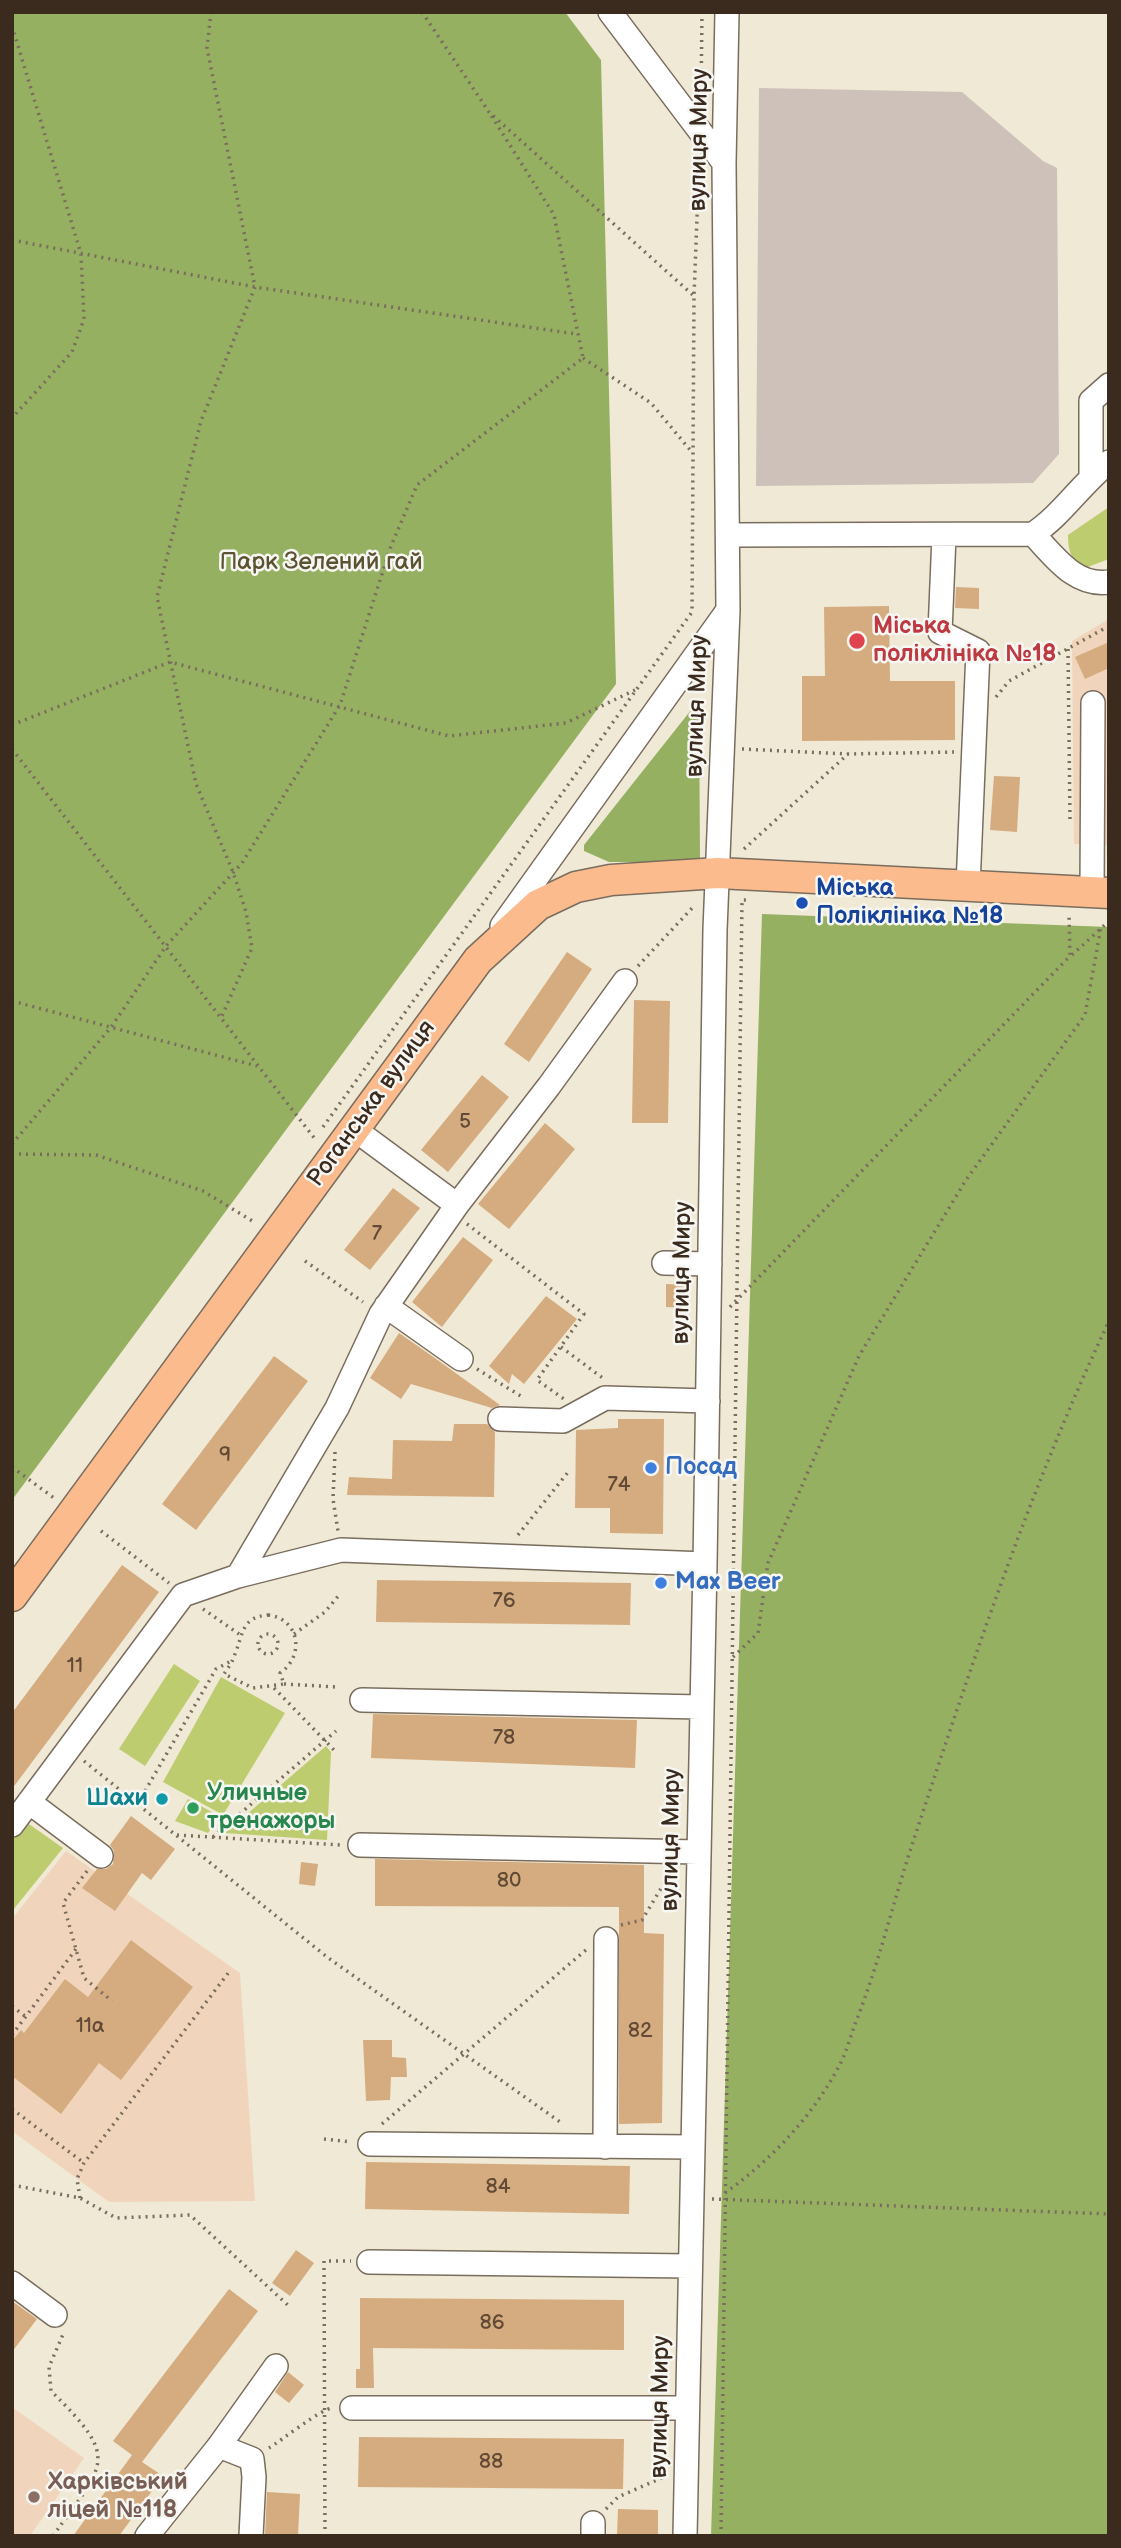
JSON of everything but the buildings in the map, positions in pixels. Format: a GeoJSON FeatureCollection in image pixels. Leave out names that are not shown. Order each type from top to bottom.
{"type":"FeatureCollection","features":[{"type":"Feature","properties":{"kind":"main road"},"geometry":{"type":"LineString","coordinates":[[478,960],[538,905],[576,887],[611,880],[718,873],[1100,893]]}},
{"type":"Feature","properties":{"kind":"main road","name":"Роганська вулиця"},"geometry":{"type":"LineString","coordinates":[[12,1597],[478,960]]}},
{"type":"Feature","properties":{"kind":"street"},"geometry":{"type":"LineString","coordinates":[[610,12],[724,163]]}},
{"type":"Feature","properties":{"kind":"street","name":"вулиця Миру"},"geometry":{"type":"LineString","coordinates":[[685,2536],[708,1308],[718,873],[728,610],[724,163],[727,12]]}},
{"type":"Feature","properties":{"kind":"street"},"geometry":{"type":"LineString","coordinates":[[728,535],[1033,534],[1048,524],[1100,469],[1091,401],[1109,385]]}},
{"type":"Feature","properties":{"kind":"street"},"geometry":{"type":"LineString","coordinates":[[1033,534],[1072,575],[1095,584],[1109,582]]}},
{"type":"Feature","properties":{"kind":"street"},"geometry":{"type":"LineString","coordinates":[[944,536],[940,632],[978,651],[968,886]]}},
{"type":"Feature","properties":{"kind":"street","name":"Роганська вулиця"},"geometry":{"type":"LineString","coordinates":[[478,960],[728,610]]}},
{"type":"Feature","properties":{"kind":"street"},"geometry":{"type":"LineString","coordinates":[[1093,703],[1100,893]]}},
{"type":"Feature","properties":{"kind":"street"},"geometry":{"type":"LineString","coordinates":[[238,1576],[337,1408],[386,1306],[454,1209],[549,1086],[625,981]]}},
{"type":"Feature","properties":{"kind":"street"},"geometry":{"type":"LineString","coordinates":[[354,1129],[454,1209]]}},
{"type":"Feature","properties":{"kind":"street"},"geometry":{"type":"LineString","coordinates":[[664,1263],[710,1264]]}},
{"type":"Feature","properties":{"kind":"street"},"geometry":{"type":"LineString","coordinates":[[386,1306],[461,1359]]}},
{"type":"Feature","properties":{"kind":"street"},"geometry":{"type":"LineString","coordinates":[[500,1419],[563,1421],[605,1398],[708,1401]]}},
{"type":"Feature","properties":{"kind":"street"},"geometry":{"type":"LineString","coordinates":[[12,1825],[183,1595],[238,1576],[341,1550],[705,1564]]}},
{"type":"Feature","properties":{"kind":"street"},"geometry":{"type":"LineString","coordinates":[[362,1700],[701,1707]]}},
{"type":"Feature","properties":{"kind":"street"},"geometry":{"type":"LineString","coordinates":[[29,1802],[96,1861]]}},
{"type":"Feature","properties":{"kind":"street"},"geometry":{"type":"LineString","coordinates":[[360,1844],[698,1852]]}},
{"type":"Feature","properties":{"kind":"street"},"geometry":{"type":"LineString","coordinates":[[600,2147],[603,1937]]}},
{"type":"Feature","properties":{"kind":"street"},"geometry":{"type":"LineString","coordinates":[[376,2134],[600,2147],[692,2147]]}},
{"type":"Feature","properties":{"kind":"street"},"geometry":{"type":"LineString","coordinates":[[369,2262],[690,2266]]}},
{"type":"Feature","properties":{"kind":"street"},"geometry":{"type":"LineString","coordinates":[[12,2283],[55,2315]]}},
{"type":"Feature","properties":{"kind":"street"},"geometry":{"type":"LineString","coordinates":[[147,2536],[219,2446],[276,2366]]}},
{"type":"Feature","properties":{"kind":"street"},"geometry":{"type":"LineString","coordinates":[[352,2408],[687,2408]]}},
{"type":"Feature","properties":{"kind":"street"},"geometry":{"type":"LineString","coordinates":[[219,2446],[252,2459],[254,2477],[251,2536]]}},
{"type":"Feature","properties":{"kind":"path"},"geometry":{"type":"LineString","coordinates":[[211,12],[207,48],[256,287],[201,421],[157,597],[196,784],[233,872],[246,912],[252,948],[221,1018]]}},
{"type":"Feature","properties":{"kind":"path"},"geometry":{"type":"LineString","coordinates":[[422,12],[554,215],[583,358],[651,403],[692,452]]}},
{"type":"Feature","properties":{"kind":"path"},"geometry":{"type":"LineString","coordinates":[[692,88],[701,98],[702,12]]}},
{"type":"Feature","properties":{"kind":"path"},"geometry":{"type":"LineString","coordinates":[[12,26],[81,254],[84,319],[72,352],[12,418]]}},
{"type":"Feature","properties":{"kind":"path"},"geometry":{"type":"LineString","coordinates":[[489,112],[694,296]]}},
{"type":"Feature","properties":{"kind":"path"},"geometry":{"type":"LineString","coordinates":[[307,1149],[692,612],[694,296],[699,164]]}},
{"type":"Feature","properties":{"kind":"path"},"geometry":{"type":"LineString","coordinates":[[12,240],[256,287],[576,334]]}},
{"type":"Feature","properties":{"kind":"path"},"geometry":{"type":"LineString","coordinates":[[12,1144],[112,1026],[166,946],[233,872],[340,705],[391,547],[417,485],[583,358]]}},
{"type":"Feature","properties":{"kind":"path"},"geometry":{"type":"LineString","coordinates":[[736,748],[848,754],[957,751],[975,721],[1009,681],[1109,626]]}},
{"type":"Feature","properties":{"kind":"path"},"geometry":{"type":"LineString","coordinates":[[1068,649],[1070,825]]}},
{"type":"Feature","properties":{"kind":"path"},"geometry":{"type":"LineString","coordinates":[[12,725],[170,662],[449,736],[566,723],[637,689]]}},
{"type":"Feature","properties":{"kind":"path"},"geometry":{"type":"LineString","coordinates":[[12,749],[315,1139]]}},
{"type":"Feature","properties":{"kind":"path"},"geometry":{"type":"LineString","coordinates":[[744,849],[848,754]]}},
{"type":"Feature","properties":{"kind":"path"},"geometry":{"type":"LineString","coordinates":[[625,981],[700,900]]}},
{"type":"Feature","properties":{"kind":"path"},"geometry":{"type":"LineString","coordinates":[[721,2536],[742,900]]}},
{"type":"Feature","properties":{"kind":"path"},"geometry":{"type":"LineString","coordinates":[[1069,912],[1070,956]]}},
{"type":"Feature","properties":{"kind":"path"},"geometry":{"type":"LineString","coordinates":[[708,1308],[728,1308],[738,1299],[1070,956],[1109,921]]}},
{"type":"Feature","properties":{"kind":"path"},"geometry":{"type":"LineString","coordinates":[[733,1657],[758,1633],[768,1563],[859,1356],[966,1180],[1085,1015],[1101,927]]}},
{"type":"Feature","properties":{"kind":"path"},"geometry":{"type":"LineString","coordinates":[[12,1001],[259,1067]]}},
{"type":"Feature","properties":{"kind":"path"},"geometry":{"type":"LineString","coordinates":[[12,1154],[96,1155],[203,1191],[254,1222],[261,1212]]}},
{"type":"Feature","properties":{"kind":"path"},"geometry":{"type":"LineString","coordinates":[[454,1209],[584,1314],[537,1380],[571,1404]]}},
{"type":"Feature","properties":{"kind":"path"},"geometry":{"type":"LineString","coordinates":[[725,2193],[760,2168],[788,2138],[838,2068],[874,1975],[903,1871],[980,1646],[1075,1392],[1109,1321]]}},
{"type":"Feature","properties":{"kind":"path"},"geometry":{"type":"LineString","coordinates":[[561,1347],[608,1382]]}},
{"type":"Feature","properties":{"kind":"path"},"geometry":{"type":"LineString","coordinates":[[461,1359],[529,1400]]}},
{"type":"Feature","properties":{"kind":"path"},"geometry":{"type":"LineString","coordinates":[[335,1447],[333,1499],[341,1550]]}},
{"type":"Feature","properties":{"kind":"path"},"geometry":{"type":"LineString","coordinates":[[12,1467],[56,1500],[49,1510]]}},
{"type":"Feature","properties":{"kind":"path"},"geometry":{"type":"LineString","coordinates":[[501,1556],[569,1471]]}},
{"type":"Feature","properties":{"kind":"path"},"geometry":{"type":"LineString","coordinates":[[101,1531],[183,1595],[239,1634]]}},
{"type":"Feature","properties":{"kind":"path"},"geometry":{"type":"LineString","coordinates":[[294,1634],[325,1612],[340,1595]]}},
{"type":"Feature","properties":{"kind":"path"},"geometry":{"type":"LineString","coordinates":[[284,1684],[280,1673],[295,1658],[297,1645],[288,1624],[274,1616],[259,1616],[248,1622],[239,1634],[232,1660],[224,1674],[253,1688],[284,1684],[337,1687]]}},
{"type":"Feature","properties":{"kind":"path"},"geometry":{"type":"LineString","coordinates":[[265,1634],[274,1636],[278,1642],[272,1653],[264,1652],[258,1646],[260,1638],[265,1634]]}},
{"type":"Feature","properties":{"kind":"path"},"geometry":{"type":"LineString","coordinates":[[138,1803],[216,1669],[232,1660]]}},
{"type":"Feature","properties":{"kind":"path"},"geometry":{"type":"LineString","coordinates":[[274,1688],[335,1751]]}},
{"type":"Feature","properties":{"kind":"path"},"geometry":{"type":"LineString","coordinates":[[213,1837],[336,1731]]}},
{"type":"Feature","properties":{"kind":"path"},"geometry":{"type":"LineString","coordinates":[[68,1749],[327,1957],[600,2147]]}},
{"type":"Feature","properties":{"kind":"path"},"geometry":{"type":"LineString","coordinates":[[177,1835],[332,1846]]}},
{"type":"Feature","properties":{"kind":"path"},"geometry":{"type":"LineString","coordinates":[[96,1861],[64,1903],[84,1978],[112,2001]]}},
{"type":"Feature","properties":{"kind":"path"},"geometry":{"type":"LineString","coordinates":[[324,2139],[376,2134],[603,1937],[642,1920],[674,1867]]}},
{"type":"Feature","properties":{"kind":"path"},"geometry":{"type":"LineString","coordinates":[[12,2035],[76,1949]]}},
{"type":"Feature","properties":{"kind":"path"},"geometry":{"type":"LineString","coordinates":[[80,2198],[77,2179],[84,2163],[229,1972]]}},
{"type":"Feature","properties":{"kind":"path"},"geometry":{"type":"LineString","coordinates":[[12,2006],[26,2017]]}},
{"type":"Feature","properties":{"kind":"path"},"geometry":{"type":"LineString","coordinates":[[12,2109],[84,2163]]}},
{"type":"Feature","properties":{"kind":"path"},"geometry":{"type":"LineString","coordinates":[[12,2185],[80,2198],[116,2218],[190,2216],[291,2308]]}},
{"type":"Feature","properties":{"kind":"path"},"geometry":{"type":"LineString","coordinates":[[725,2200],[1109,2214]]}},
{"type":"Feature","properties":{"kind":"path"},"geometry":{"type":"LineString","coordinates":[[325,2536],[324,2261],[369,2262]]}},
{"type":"Feature","properties":{"kind":"path"},"geometry":{"type":"LineString","coordinates":[[53,2536],[95,2476],[100,2456],[88,2428],[51,2391],[49,2367],[65,2332],[55,2315]]}},
{"type":"Feature","properties":{"kind":"path"},"geometry":{"type":"LineString","coordinates":[[252,2459],[302,2427],[323,2409]]}},
{"type":"Feature","properties":{"kind":"path"},"geometry":{"type":"LineString","coordinates":[[593,2529],[618,2497],[671,2474]]}},
{"type":"Feature","properties":{"kind":"shaded area"},"geometry":{"type":"Polygon","coordinates":[[[759,88],[962,92],[1043,161],[1057,168],[1059,454],[1033,483],[756,486],[759,88]]]}},
{"type":"Feature","properties":{"kind":"shaded area"},"geometry":{"type":"Polygon","coordinates":[[[1109,619],[1109,845],[1074,844],[1072,641],[1109,619]]]}},
{"type":"Feature","properties":{"kind":"shaded area"},"geometry":{"type":"Polygon","coordinates":[[[66,1851],[240,1973],[255,2201],[109,2202],[12,2131],[12,1919],[66,1851]]]}},
{"type":"Feature","properties":{"kind":"shaded area","name":"Харківський ліцей №118"},"geometry":{"type":"Polygon","coordinates":[[[12,2407],[84,2458],[30,2536],[12,2536],[12,2407]]]}},
{"type":"Feature","properties":{"kind":"green space","name":"Парк Зелений гай"},"geometry":{"type":"Polygon","coordinates":[[[12,12],[565,12],[601,60],[616,684],[12,1500],[12,12]]]}},
{"type":"Feature","properties":{"kind":"green space"},"geometry":{"type":"Polygon","coordinates":[[[1109,507],[1109,559],[1085,568],[1076,562],[1071,554],[1068,535],[1109,507]]]}},
{"type":"Feature","properties":{"kind":"green space"},"geometry":{"type":"Polygon","coordinates":[[[699,700],[700,862],[609,862],[584,851],[584,845],[699,700]]]}},
{"type":"Feature","properties":{"kind":"green space"},"geometry":{"type":"Polygon","coordinates":[[[762,914],[1109,927],[1109,2536],[711,2536],[762,914]]]}},
{"type":"Feature","properties":{"kind":"green space"},"geometry":{"type":"Polygon","coordinates":[[[174,1664],[200,1681],[145,1766],[119,1749],[174,1664]]]}},
{"type":"Feature","properties":{"kind":"green space"},"geometry":{"type":"Polygon","coordinates":[[[221,1677],[285,1713],[223,1815],[163,1782],[221,1677]]]}},
{"type":"Feature","properties":{"kind":"green space"},"geometry":{"type":"Polygon","coordinates":[[[326,1746],[331,1752],[327,1840],[225,1833],[326,1746]]]}},
{"type":"Feature","properties":{"kind":"green space","name":"Уличные тренажоры"},"geometry":{"type":"Polygon","coordinates":[[[188,1799],[219,1816],[208,1833],[175,1821],[188,1799]]]}},
{"type":"Feature","properties":{"kind":"green space"},"geometry":{"type":"Polygon","coordinates":[[[26,1822],[63,1848],[13,1910],[12,1840],[26,1822]]]}},
{"type":"Feature","properties":{"kind":"place","name":"Міська поліклініка №18"},"geometry":{"type":"Point","coordinates":[857,641]}},
{"type":"Feature","properties":{"kind":"place","name":"Міська Поліклініка №18"},"geometry":{"type":"Point","coordinates":[802,903]}},
{"type":"Feature","properties":{"kind":"place","name":"Посад"},"geometry":{"type":"Point","coordinates":[651,1468]}},
{"type":"Feature","properties":{"kind":"place","name":"Max Beer"},"geometry":{"type":"Point","coordinates":[661,1583]}},
{"type":"Feature","properties":{"kind":"place","name":"Шахи"},"geometry":{"type":"Point","coordinates":[162,1799]}},
{"type":"Feature","properties":{"kind":"place","name":"Уличные тренажоры"},"geometry":{"type":"Point","coordinates":[193,1808]}},
{"type":"Feature","properties":{"kind":"place","name":"Харківський ліцей №118"},"geometry":{"type":"Point","coordinates":[34,2497]}}]}
